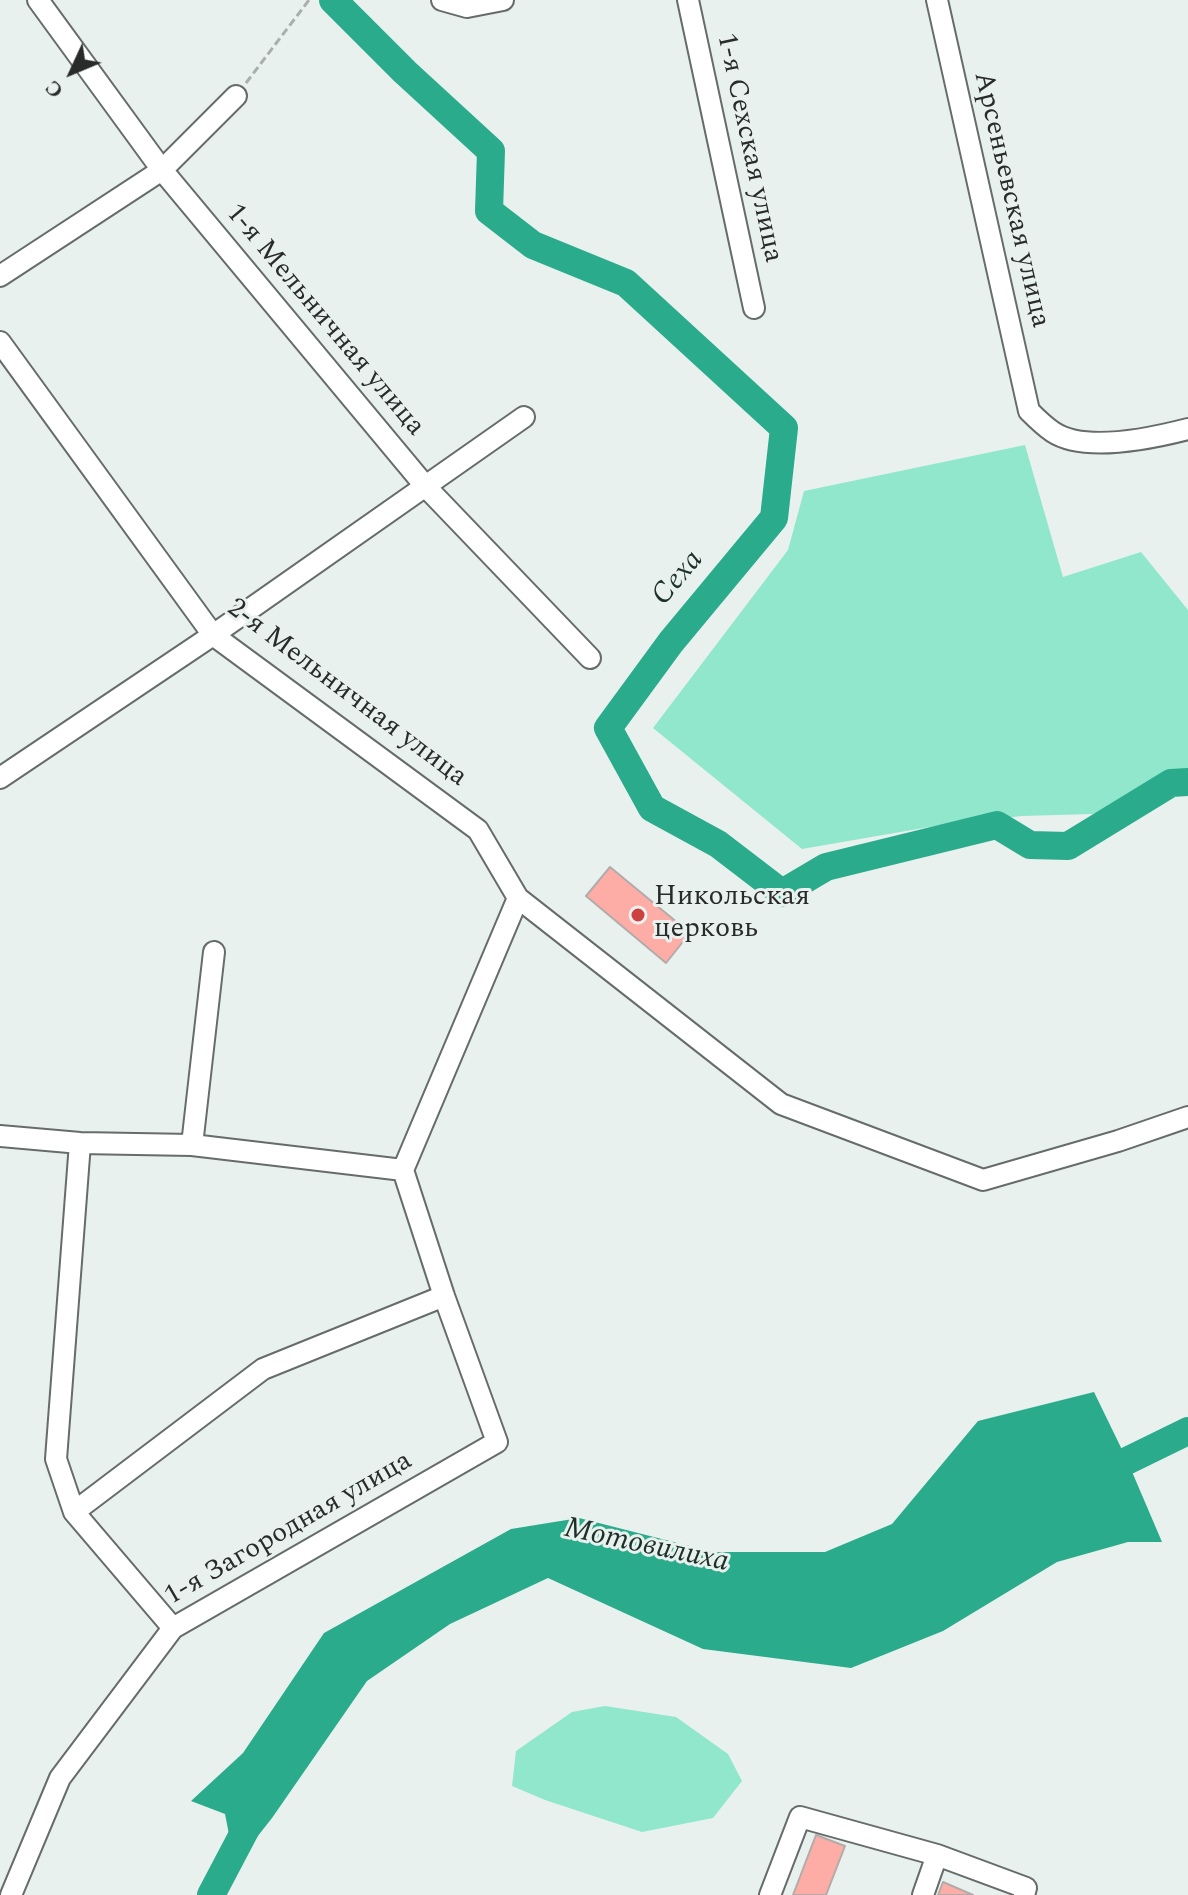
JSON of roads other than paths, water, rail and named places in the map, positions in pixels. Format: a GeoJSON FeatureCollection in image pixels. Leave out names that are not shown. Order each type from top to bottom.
{"type":"FeatureCollection","features":[{"type":"Feature","properties":{"kind":"street","name":"1-я Мельничная улица"},"geometry":{"type":"LineString","coordinates":[[38,0],[162,170],[426,487],[590,658]]}},
{"type":"Feature","properties":{"kind":"street"},"geometry":{"type":"LineString","coordinates":[[442,0],[467,7],[503,0]]}},
{"type":"Feature","properties":{"kind":"street","name":"1-я Сехская улица"},"geometry":{"type":"LineString","coordinates":[[688,0],[754,308]]}},
{"type":"Feature","properties":{"kind":"street","name":"Арсеньевская улица"},"geometry":{"type":"LineString","coordinates":[[937,0],[1029,411],[1055,433],[1092,443],[1153,438],[1188,429]]}},
{"type":"Feature","properties":{"kind":"street"},"geometry":{"type":"LineString","coordinates":[[0,276],[162,170],[236,96]]}},
{"type":"Feature","properties":{"kind":"street","name":"2-я Мельничная улица"},"geometry":{"type":"LineString","coordinates":[[0,342],[213,635],[478,830],[518,898],[781,1104],[983,1180],[1188,1117]]}},
{"type":"Feature","properties":{"kind":"street"},"geometry":{"type":"LineString","coordinates":[[2,771],[213,635],[524,417]]}},
{"type":"Feature","properties":{"kind":"street"},"geometry":{"type":"LineString","coordinates":[[74,1512],[263,1369],[444,1296],[403,1170],[518,898]]}},
{"type":"Feature","properties":{"kind":"street"},"geometry":{"type":"LineString","coordinates":[[192,1145],[214,952]]}},
{"type":"Feature","properties":{"kind":"street"},"geometry":{"type":"LineString","coordinates":[[0,1136],[80,1143],[192,1145],[403,1170]]}},
{"type":"Feature","properties":{"kind":"street"},"geometry":{"type":"LineString","coordinates":[[80,1143],[56,1459],[74,1512],[173,1628]]}},
{"type":"Feature","properties":{"kind":"street","name":"1-я Загородная улица"},"geometry":{"type":"LineString","coordinates":[[11,1895],[60,1778],[173,1628],[497,1442],[444,1296]]}},
{"type":"Feature","properties":{"kind":"street"},"geometry":{"type":"LineString","coordinates":[[770,1895],[800,1817],[937,1855],[1026,1888],[1024,1895]]}},
{"type":"Feature","properties":{"kind":"street"},"geometry":{"type":"LineString","coordinates":[[923,1895],[937,1855]]}},
{"type":"Feature","properties":{"kind":"water"},"geometry":{"type":"Polygon","coordinates":[[[1094,1392],[1162,1542],[1128,1542],[1057,1562],[943,1631],[851,1668],[703,1649],[548,1578],[450,1624],[367,1681],[272,1818],[235,1865],[225,1814],[191,1801],[243,1753],[324,1633],[511,1529],[579,1518],[713,1552],[825,1552],[892,1524],[978,1421],[1094,1392]]]}},
{"type":"Feature","properties":{"kind":"waterway","name":"Сеха"},"geometry":{"type":"LineString","coordinates":[[333,0],[491,151],[489,211],[533,245],[626,283],[784,428],[774,518],[671,642],[608,728],[652,808],[718,844],[782,893],[826,867],[997,825],[1030,845],[1068,846],[1171,783],[1188,782]]}},
{"type":"Feature","properties":{"kind":"waterway","name":"Мотовилиха"},"geometry":{"type":"LineString","coordinates":[[1096,1476],[1188,1431]]}},
{"type":"Feature","properties":{"kind":"waterway","name":"Мотовилиха"},"geometry":{"type":"LineString","coordinates":[[211,1895],[250,1821]]}},
{"type":"Feature","properties":{"kind":"place","name":"Никольская церковь"},"geometry":{"type":"Point","coordinates":[638,915]}}]}
